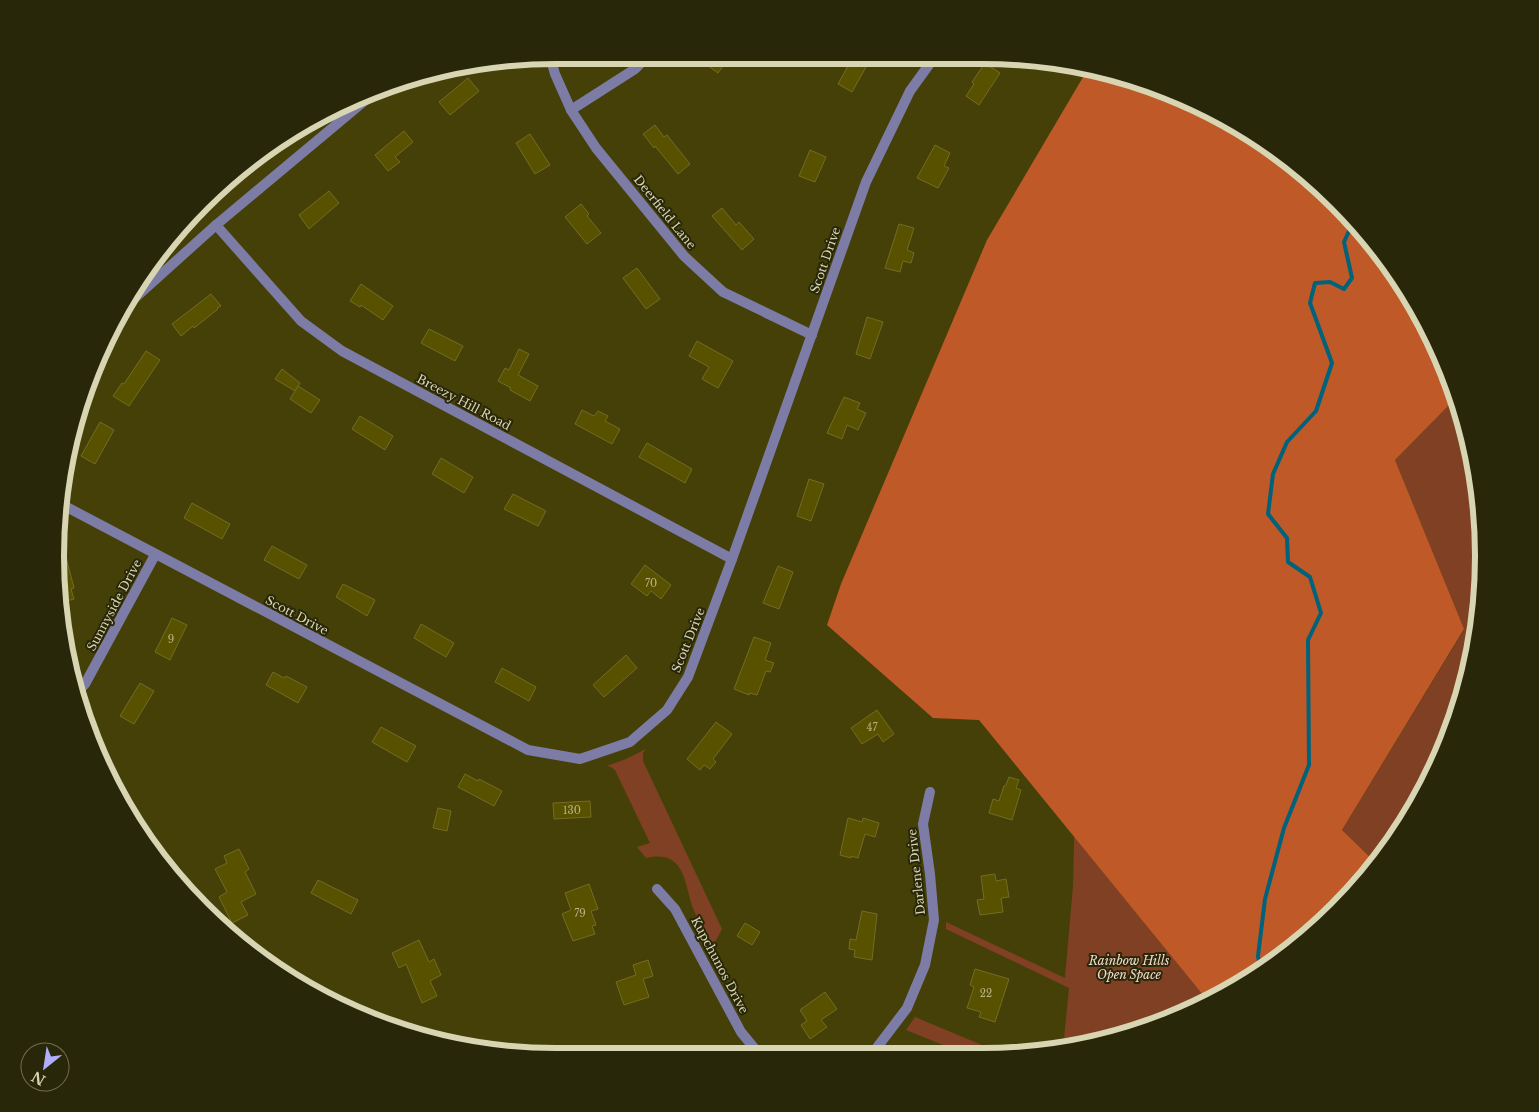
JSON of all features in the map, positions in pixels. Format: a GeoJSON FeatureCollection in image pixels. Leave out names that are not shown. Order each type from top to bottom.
{"type":"FeatureCollection","features":[{"type":"Feature","properties":{"kind":"street","name":"Deerfield Lane"},"geometry":{"type":"LineString","coordinates":[[552,64],[571,110],[596,148],[684,256],[724,292],[812,335]]}},
{"type":"Feature","properties":{"kind":"street"},"geometry":{"type":"LineString","coordinates":[[571,110],[635,69],[640,64]]}},
{"type":"Feature","properties":{"kind":"street","name":"Scott Drive"},"geometry":{"type":"LineString","coordinates":[[67,507],[528,750],[580,759],[630,742],[667,710],[688,677],[866,182],[910,91],[930,64]]}},
{"type":"Feature","properties":{"kind":"street"},"geometry":{"type":"LineString","coordinates":[[141,292],[216,225],[360,105]]}},
{"type":"Feature","properties":{"kind":"street","name":"Breezy Hill Road"},"geometry":{"type":"LineString","coordinates":[[216,225],[301,321],[342,351],[732,559]]}},
{"type":"Feature","properties":{"kind":"street","name":"Sunnyside Drive"},"geometry":{"type":"LineString","coordinates":[[82,687],[155,554]]}},
{"type":"Feature","properties":{"kind":"street","name":"Darlene Drive"},"geometry":{"type":"LineString","coordinates":[[876,1048],[906,1008],[925,965],[934,920],[923,824],[930,792]]}},
{"type":"Feature","properties":{"kind":"street","name":"Kupchunos Drive"},"geometry":{"type":"LineString","coordinates":[[657,889],[675,909],[741,1032],[754,1048]]}},
{"type":"Feature","properties":{"kind":"green space"},"geometry":{"type":"Polygon","coordinates":[[[1451,404],[1466,460],[1471,492],[1475,556],[1474,588],[1466,652],[1449,714],[1438,744],[1409,802],[1372,859],[1342,830],[1464,630],[1395,460],[1451,404]]]}},
{"type":"Feature","properties":{"kind":"green space"},"geometry":{"type":"Polygon","coordinates":[[[646,749],[643,753],[643,761],[722,929],[712,948],[695,913],[682,872],[677,864],[670,859],[660,857],[646,858],[637,847],[650,843],[615,770],[607,766],[646,749]]]}},
{"type":"Feature","properties":{"kind":"green space","name":"Rainbow Hills Open Space"},"geometry":{"type":"Polygon","coordinates":[[[1075,806],[1224,984],[1171,1011],[1141,1022],[1064,1041],[1069,988],[946,929],[946,922],[1065,978],[1073,886],[1075,806]]]}},
{"type":"Feature","properties":{"kind":"green space"},"geometry":{"type":"Polygon","coordinates":[[[915,1017],[989,1048],[951,1048],[906,1030],[915,1017]]]}},
{"type":"Feature","properties":{"kind":"shaded area"},"geometry":{"type":"Polygon","coordinates":[[[1085,74],[1141,90],[1171,101],[1229,130],[1283,165],[1331,208],[1374,256],[1409,310],[1438,368],[1451,404],[1395,460],[1464,629],[1342,830],[1372,859],[1331,904],[1283,947],[1229,982],[1204,996],[979,720],[933,718],[827,625],[841,584],[987,240],[1085,74]]]}},
{"type":"Feature","properties":{"kind":"building"},"geometry":{"type":"Polygon","coordinates":[[[708,64],[724,64],[718,73],[708,64]]]}},
{"type":"Feature","properties":{"kind":"building"},"geometry":{"type":"Polygon","coordinates":[[[849,64],[868,64],[852,92],[838,84],[849,64]]]}},
{"type":"Feature","properties":{"kind":"building"},"geometry":{"type":"Polygon","coordinates":[[[984,64],[1000,73],[979,105],[966,96],[974,84],[972,82],[984,64]]]}},
{"type":"Feature","properties":{"kind":"building"},"geometry":{"type":"Polygon","coordinates":[[[468,78],[479,91],[450,115],[439,102],[468,78]]]}},
{"type":"Feature","properties":{"kind":"building"},"geometry":{"type":"Polygon","coordinates":[[[655,125],[664,137],[667,135],[690,164],[678,174],[643,134],[655,125]]]}},
{"type":"Feature","properties":{"kind":"building"},"geometry":{"type":"Polygon","coordinates":[[[404,131],[413,142],[395,157],[400,162],[388,171],[375,155],[404,131]]]}},
{"type":"Feature","properties":{"kind":"building"},"geometry":{"type":"Polygon","coordinates":[[[530,134],[550,165],[535,174],[516,143],[530,134]]]}},
{"type":"Feature","properties":{"kind":"building"},"geometry":{"type":"Polygon","coordinates":[[[935,145],[950,153],[944,166],[949,168],[938,188],[917,178],[935,145]]]}},
{"type":"Feature","properties":{"kind":"building"},"geometry":{"type":"Polygon","coordinates":[[[810,150],[826,157],[815,182],[799,176],[810,150]]]}},
{"type":"Feature","properties":{"kind":"building"},"geometry":{"type":"Polygon","coordinates":[[[329,191],[339,203],[309,229],[299,215],[329,191]]]}},
{"type":"Feature","properties":{"kind":"building"},"geometry":{"type":"Polygon","coordinates":[[[581,204],[589,214],[587,216],[601,233],[587,244],[565,217],[581,204]]]}},
{"type":"Feature","properties":{"kind":"building"},"geometry":{"type":"Polygon","coordinates":[[[722,208],[736,225],[739,222],[754,239],[742,250],[712,216],[722,208]]]}},
{"type":"Feature","properties":{"kind":"building"},"geometry":{"type":"Polygon","coordinates":[[[899,224],[914,228],[907,250],[914,253],[911,263],[903,261],[900,272],[885,268],[899,224]]]}},
{"type":"Feature","properties":{"kind":"building"},"geometry":{"type":"Polygon","coordinates":[[[637,268],[660,299],[646,309],[623,278],[637,268]]]}},
{"type":"Feature","properties":{"kind":"building"},"geometry":{"type":"Polygon","coordinates":[[[361,284],[393,306],[383,320],[361,305],[360,307],[350,301],[361,284]]]}},
{"type":"Feature","properties":{"kind":"building"},"geometry":{"type":"Polygon","coordinates":[[[211,294],[221,306],[181,336],[172,324],[211,294]]]}},
{"type":"Feature","properties":{"kind":"building"},"geometry":{"type":"Polygon","coordinates":[[[867,317],[883,322],[870,359],[856,354],[867,317]]]}},
{"type":"Feature","properties":{"kind":"building"},"geometry":{"type":"Polygon","coordinates":[[[429,329],[463,346],[455,361],[421,343],[429,329]]]}},
{"type":"Feature","properties":{"kind":"building"},"geometry":{"type":"Polygon","coordinates":[[[697,341],[733,361],[718,388],[702,379],[709,367],[689,356],[697,341]]]}},
{"type":"Feature","properties":{"kind":"building"},"geometry":{"type":"Polygon","coordinates":[[[519,349],[529,354],[518,375],[538,386],[530,401],[498,381],[505,368],[509,370],[519,349]]]}},
{"type":"Feature","properties":{"kind":"building"},"geometry":{"type":"Polygon","coordinates":[[[146,351],[160,360],[129,406],[113,396],[122,383],[124,384],[146,351]]]}},
{"type":"Feature","properties":{"kind":"building"},"geometry":{"type":"Polygon","coordinates":[[[282,369],[300,383],[295,391],[275,379],[282,369]]]}},
{"type":"Feature","properties":{"kind":"building"},"geometry":{"type":"Polygon","coordinates":[[[298,386],[320,400],[311,413],[290,399],[298,386]]]}},
{"type":"Feature","properties":{"kind":"building"},"geometry":{"type":"Polygon","coordinates":[[[844,397],[860,403],[857,409],[866,413],[858,430],[847,425],[842,439],[827,433],[844,397]]]}},
{"type":"Feature","properties":{"kind":"building"},"geometry":{"type":"Polygon","coordinates":[[[582,410],[594,416],[598,411],[608,416],[605,421],[620,429],[612,444],[575,424],[582,410]]]}},
{"type":"Feature","properties":{"kind":"building"},"geometry":{"type":"Polygon","coordinates":[[[360,416],[393,436],[385,450],[352,429],[360,416]]]}},
{"type":"Feature","properties":{"kind":"building"},"geometry":{"type":"Polygon","coordinates":[[[100,422],[114,430],[95,464],[81,456],[100,422]]]}},
{"type":"Feature","properties":{"kind":"building"},"geometry":{"type":"Polygon","coordinates":[[[647,443],[692,469],[685,483],[639,457],[647,443]]]}},
{"type":"Feature","properties":{"kind":"building"},"geometry":{"type":"Polygon","coordinates":[[[441,458],[473,477],[464,493],[432,474],[441,458]]]}},
{"type":"Feature","properties":{"kind":"building"},"geometry":{"type":"Polygon","coordinates":[[[809,479],[824,484],[811,521],[797,516],[809,479]]]}},
{"type":"Feature","properties":{"kind":"building"},"geometry":{"type":"Polygon","coordinates":[[[513,494],[546,511],[538,526],[504,509],[513,494]]]}},
{"type":"Feature","properties":{"kind":"building"},"geometry":{"type":"Polygon","coordinates":[[[192,503],[230,524],[222,539],[184,518],[192,503]]]}},
{"type":"Feature","properties":{"kind":"building"},"geometry":{"type":"Polygon","coordinates":[[[272,546],[307,565],[299,579],[264,560],[272,546]]]}},
{"type":"Feature","properties":{"kind":"building"},"geometry":{"type":"Polygon","coordinates":[[[64,550],[74,588],[71,589],[74,599],[66,601],[64,550]]]}},
{"type":"Feature","properties":{"kind":"building"},"geometry":{"type":"Polygon","coordinates":[[[645,565],[671,585],[661,599],[651,591],[647,596],[631,584],[645,565]]]}},
{"type":"Feature","properties":{"kind":"building"},"geometry":{"type":"Polygon","coordinates":[[[778,566],[793,572],[779,609],[763,603],[778,566]]]}},
{"type":"Feature","properties":{"kind":"building"},"geometry":{"type":"Polygon","coordinates":[[[343,584],[375,600],[367,616],[336,597],[343,584]]]}},
{"type":"Feature","properties":{"kind":"building"},"geometry":{"type":"Polygon","coordinates":[[[172,618],[187,625],[170,660],[155,652],[172,618]]]}},
{"type":"Feature","properties":{"kind":"building"},"geometry":{"type":"Polygon","coordinates":[[[421,624],[454,643],[446,657],[414,638],[421,624]]]}},
{"type":"Feature","properties":{"kind":"building"},"geometry":{"type":"Polygon","coordinates":[[[754,637],[771,643],[765,660],[774,663],[770,672],[766,671],[757,695],[749,693],[749,695],[734,689],[754,637]]]}},
{"type":"Feature","properties":{"kind":"building"},"geometry":{"type":"Polygon","coordinates":[[[626,655],[637,668],[604,697],[593,685],[626,655]]]}},
{"type":"Feature","properties":{"kind":"building"},"geometry":{"type":"Polygon","coordinates":[[[502,668],[536,687],[529,701],[495,682],[502,668]]]}},
{"type":"Feature","properties":{"kind":"building"},"geometry":{"type":"Polygon","coordinates":[[[273,672],[284,678],[286,676],[307,687],[298,703],[266,685],[273,672]]]}},
{"type":"Feature","properties":{"kind":"building"},"geometry":{"type":"Polygon","coordinates":[[[140,683],[154,691],[134,724],[120,716],[140,683]]]}},
{"type":"Feature","properties":{"kind":"building"},"geometry":{"type":"Polygon","coordinates":[[[877,710],[894,734],[883,742],[878,734],[862,744],[851,728],[877,710]]]}},
{"type":"Feature","properties":{"kind":"building"},"geometry":{"type":"Polygon","coordinates":[[[716,722],[732,734],[713,759],[716,762],[710,769],[704,765],[700,770],[687,759],[716,722]]]}},
{"type":"Feature","properties":{"kind":"building"},"geometry":{"type":"Polygon","coordinates":[[[381,727],[416,746],[407,762],[372,742],[381,727]]]}},
{"type":"Feature","properties":{"kind":"building"},"geometry":{"type":"Polygon","coordinates":[[[465,774],[502,791],[494,806],[458,787],[465,774]]]}},
{"type":"Feature","properties":{"kind":"building"},"geometry":{"type":"Polygon","coordinates":[[[1009,777],[1019,780],[1016,788],[1021,790],[1012,820],[989,813],[993,799],[999,801],[1009,777]]]}},
{"type":"Feature","properties":{"kind":"building"},"geometry":{"type":"Polygon","coordinates":[[[590,801],[591,817],[554,819],[553,803],[590,801]]]}},
{"type":"Feature","properties":{"kind":"building"},"geometry":{"type":"Polygon","coordinates":[[[438,808],[451,811],[447,831],[433,828],[438,808]]]}},
{"type":"Feature","properties":{"kind":"building"},"geometry":{"type":"Polygon","coordinates":[[[848,818],[862,822],[863,818],[879,823],[875,837],[865,834],[858,858],[840,855],[848,818]]]}},
{"type":"Feature","properties":{"kind":"building"},"geometry":{"type":"Polygon","coordinates":[[[239,849],[249,869],[245,872],[256,894],[241,902],[248,915],[232,923],[219,897],[227,892],[215,869],[227,863],[224,856],[239,849]]]}},
{"type":"Feature","properties":{"kind":"building"},"geometry":{"type":"Polygon","coordinates":[[[995,874],[996,881],[1006,879],[1009,897],[1001,898],[1003,912],[980,915],[977,900],[984,899],[981,876],[995,874]]]}},
{"type":"Feature","properties":{"kind":"building"},"geometry":{"type":"Polygon","coordinates":[[[318,880],[358,900],[351,914],[311,893],[318,880]]]}},
{"type":"Feature","properties":{"kind":"building"},"geometry":{"type":"Polygon","coordinates":[[[589,884],[598,909],[591,911],[596,925],[592,926],[595,934],[573,941],[562,914],[571,910],[565,893],[589,884]]]}},
{"type":"Feature","properties":{"kind":"building"},"geometry":{"type":"Polygon","coordinates":[[[862,911],[877,914],[872,960],[854,957],[855,950],[849,949],[850,939],[856,940],[862,911]]]}},
{"type":"Feature","properties":{"kind":"building"},"geometry":{"type":"Polygon","coordinates":[[[745,923],[760,932],[752,945],[737,936],[745,923]]]}},
{"type":"Feature","properties":{"kind":"building"},"geometry":{"type":"Polygon","coordinates":[[[419,940],[429,962],[434,959],[441,975],[430,981],[437,996],[422,1003],[406,964],[399,968],[392,953],[419,940]]]}},
{"type":"Feature","properties":{"kind":"building"},"geometry":{"type":"Polygon","coordinates":[[[648,960],[653,976],[643,979],[649,997],[624,1005],[616,982],[636,975],[633,965],[648,960]]]}},
{"type":"Feature","properties":{"kind":"building"},"geometry":{"type":"Polygon","coordinates":[[[975,969],[1009,979],[995,1022],[979,1017],[981,1012],[967,1008],[974,987],[970,985],[975,969]]]}},
{"type":"Feature","properties":{"kind":"building"},"geometry":{"type":"Polygon","coordinates":[[[825,992],[837,1009],[821,1020],[827,1027],[810,1039],[801,1025],[807,1021],[800,1010],[825,992]]]}},
{"type":"Feature","properties":{"kind":"waterway"},"geometry":{"type":"LineString","coordinates":[[1259,963],[1258,956],[1265,899],[1284,828],[1309,765],[1308,640],[1321,613],[1310,577],[1288,562],[1287,538],[1268,514],[1273,474],[1287,442],[1316,411],[1332,363],[1310,303],[1315,283],[1330,282],[1344,289],[1352,278],[1344,242],[1350,228]]}}]}
